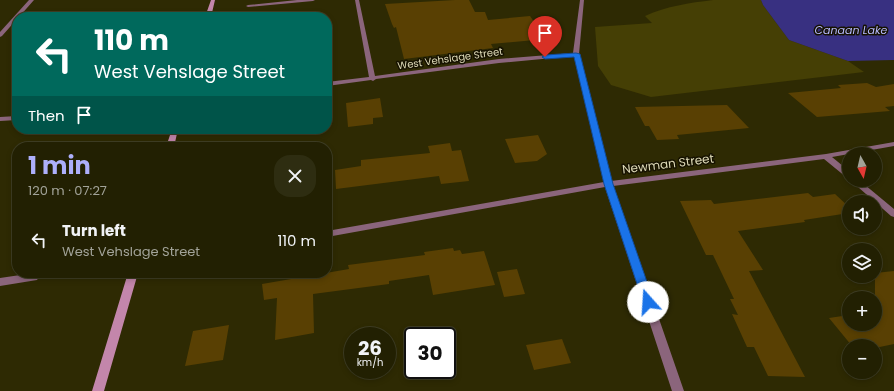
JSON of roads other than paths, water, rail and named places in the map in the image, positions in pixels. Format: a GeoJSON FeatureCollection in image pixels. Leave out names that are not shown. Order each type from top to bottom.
{"type":"FeatureCollection","features":[{"type":"Feature","properties":{"kind":"main road"},"geometry":{"type":"LineString","coordinates":[[209,12],[213,0]]}},
{"type":"Feature","properties":{"kind":"main road"},"geometry":{"type":"LineString","coordinates":[[98,391],[132,278]]}},
{"type":"Feature","properties":{"kind":"street"},"geometry":{"type":"LineString","coordinates":[[21,12],[32,0]]}},
{"type":"Feature","properties":{"kind":"street"},"geometry":{"type":"LineString","coordinates":[[248,6],[313,0]]}},
{"type":"Feature","properties":{"kind":"street"},"geometry":{"type":"LineString","coordinates":[[357,0],[373,79]]}},
{"type":"Feature","properties":{"kind":"street"},"geometry":{"type":"LineString","coordinates":[[582,0],[576,54],[608,184],[678,391]]}},
{"type":"Feature","properties":{"kind":"street"},"geometry":{"type":"LineString","coordinates":[[0,35],[12,22]]}},
{"type":"Feature","properties":{"kind":"street"},"geometry":{"type":"LineString","coordinates":[[0,27],[12,26]]}},
{"type":"Feature","properties":{"kind":"street","name":"West Vehslage Street"},"geometry":{"type":"LineString","coordinates":[[332,83],[499,62],[576,54]]}},
{"type":"Feature","properties":{"kind":"street"},"geometry":{"type":"LineString","coordinates":[[0,119],[12,118]]}},
{"type":"Feature","properties":{"kind":"street","name":"Newman Street"},"geometry":{"type":"LineString","coordinates":[[332,233],[608,184],[826,156],[894,144]]}},
{"type":"Feature","properties":{"kind":"street"},"geometry":{"type":"LineString","coordinates":[[826,156],[842,170]]}},
{"type":"Feature","properties":{"kind":"street"},"geometry":{"type":"LineString","coordinates":[[862,187],[894,214]]}},
{"type":"Feature","properties":{"kind":"street"},"geometry":{"type":"LineString","coordinates":[[0,282],[27,278]]}},
{"type":"Feature","properties":{"kind":"water","name":"Canaan Lake"},"geometry":{"type":"Polygon","coordinates":[[[761,0],[894,0],[894,60],[848,61],[789,40],[763,5],[761,0]]]}}]}
